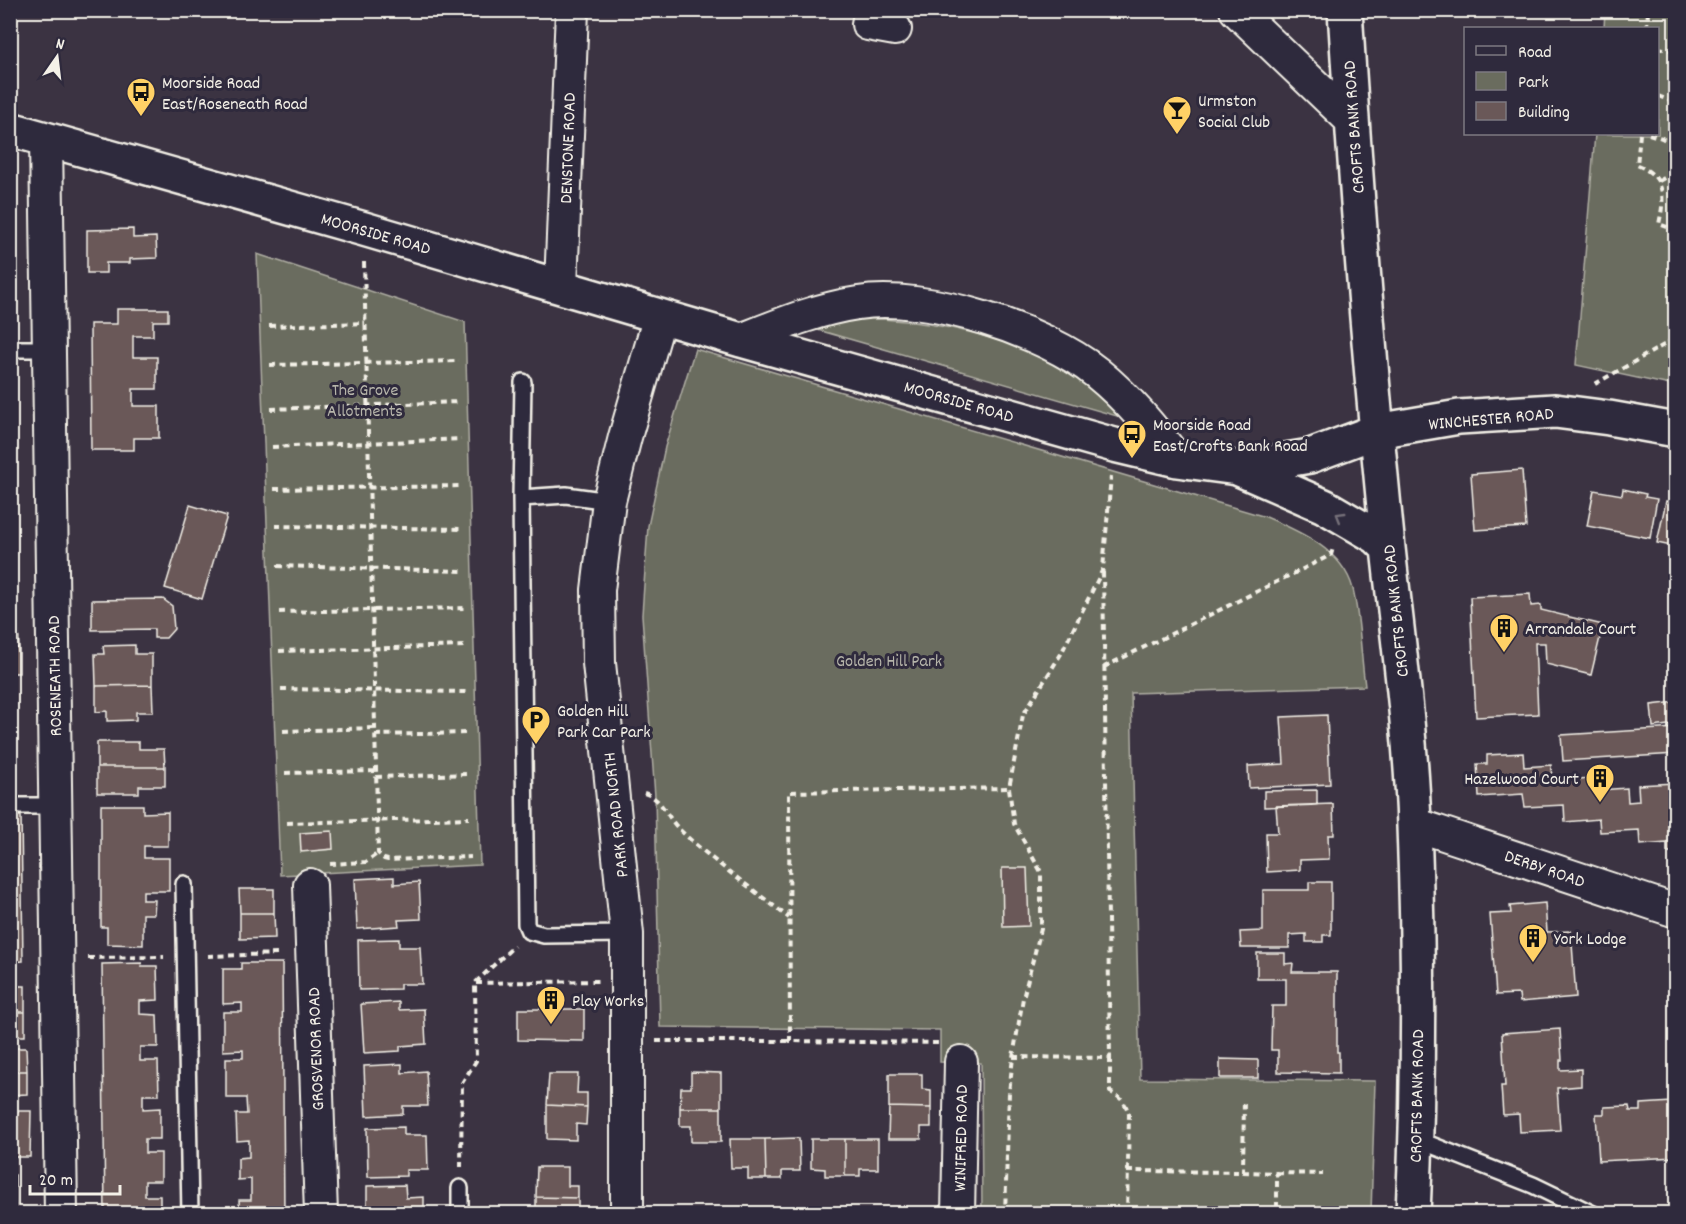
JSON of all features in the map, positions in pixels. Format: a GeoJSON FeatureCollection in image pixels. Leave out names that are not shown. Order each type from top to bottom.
{"type":"FeatureCollection","features":[{"type":"Feature","properties":{"kind":"street","name":"DENSTONE ROAD"},"geometry":{"type":"LineString","coordinates":[[561,286],[573,10]]}},
{"type":"Feature","properties":{"kind":"street"},"geometry":{"type":"LineString","coordinates":[[871,10],[868,24],[895,29]]}},
{"type":"Feature","properties":{"kind":"street"},"geometry":{"type":"LineString","coordinates":[[1236,10],[1352,121]]}},
{"type":"Feature","properties":{"kind":"street","name":"CROFTS BANK ROAD"},"geometry":{"type":"LineString","coordinates":[[1345,10],[1377,431],[1408,734],[1414,824],[1418,991],[1413,1214]]}},
{"type":"Feature","properties":{"kind":"street","name":"MOORSIDE ROAD"},"geometry":{"type":"LineString","coordinates":[[10,129],[1114,445],[1177,460],[1237,468],[1324,506],[1377,537],[1388,549]]}},
{"type":"Feature","properties":{"kind":"street","name":"ROSENEATH ROAD"},"geometry":{"type":"LineString","coordinates":[[46,139],[61,1214]]}},
{"type":"Feature","properties":{"kind":"street"},"geometry":{"type":"LineString","coordinates":[[741,340],[816,312],[859,302],[899,302],[942,307],[984,317],[1062,350],[1096,372],[1126,400],[1177,460]]}},
{"type":"Feature","properties":{"kind":"street","name":"PARK ROAD NORTH"},"geometry":{"type":"LineString","coordinates":[[627,1214],[627,934],[599,663],[598,590],[609,501],[625,436],[660,316]]}},
{"type":"Feature","properties":{"kind":"street","name":"WINCHESTER ROAD"},"geometry":{"type":"LineString","coordinates":[[1377,431],[1459,417],[1555,411],[1676,430]]}},
{"type":"Feature","properties":{"kind":"street","name":"MOORSIDE ROAD"},"geometry":{"type":"LineString","coordinates":[[1237,468],[1310,456],[1377,431]]}},
{"type":"Feature","properties":{"kind":"street","name":"DERBY ROAD"},"geometry":{"type":"LineString","coordinates":[[1414,824],[1676,911]]}},
{"type":"Feature","properties":{"kind":"street","name":"GROSVENOR ROAD"},"geometry":{"type":"LineString","coordinates":[[310,885],[321,1214]]}},
{"type":"Feature","properties":{"kind":"street","name":"WINIFRED ROAD"},"geometry":{"type":"LineString","coordinates":[[958,1214],[962,1062]]}},
{"type":"Feature","properties":{"kind":"lane"},"geometry":{"type":"LineString","coordinates":[[10,349],[49,348]]}},
{"type":"Feature","properties":{"kind":"lane"},"geometry":{"type":"LineString","coordinates":[[523,382],[521,498],[525,917],[529,931],[544,935],[627,934]]}},
{"type":"Feature","properties":{"kind":"lane"},"geometry":{"type":"LineString","coordinates":[[521,498],[566,495],[609,501]]}},
{"type":"Feature","properties":{"kind":"lane"},"geometry":{"type":"LineString","coordinates":[[10,806],[56,806]]}},
{"type":"Feature","properties":{"kind":"lane"},"geometry":{"type":"LineString","coordinates":[[184,884],[190,1214]]}},
{"type":"Feature","properties":{"kind":"lane"},"geometry":{"type":"LineString","coordinates":[[1416,1139],[1533,1185],[1593,1214]]}},
{"type":"Feature","properties":{"kind":"lane"},"geometry":{"type":"LineString","coordinates":[[460,1188],[460,1214]]}},
{"type":"Feature","properties":{"kind":"path"},"geometry":{"type":"LineString","coordinates":[[1647,27],[1648,10]]}},
{"type":"Feature","properties":{"kind":"path"},"geometry":{"type":"LineString","coordinates":[[1659,48],[1676,51]]}},
{"type":"Feature","properties":{"kind":"path"},"geometry":{"type":"LineString","coordinates":[[1659,96],[1676,102]]}},
{"type":"Feature","properties":{"kind":"path"},"geometry":{"type":"LineString","coordinates":[[1640,135],[1637,165],[1649,170],[1659,181],[1663,193],[1659,224],[1676,230]]}},
{"type":"Feature","properties":{"kind":"path"},"geometry":{"type":"LineString","coordinates":[[1652,135],[1676,147]]}},
{"type":"Feature","properties":{"kind":"path"},"geometry":{"type":"LineString","coordinates":[[1659,181],[1676,171]]}},
{"type":"Feature","properties":{"kind":"path"},"geometry":{"type":"LineString","coordinates":[[364,229],[378,853]]}},
{"type":"Feature","properties":{"kind":"path"},"geometry":{"type":"LineString","coordinates":[[268,326],[365,323]]}},
{"type":"Feature","properties":{"kind":"path"},"geometry":{"type":"LineString","coordinates":[[1555,411],[1612,373],[1676,338]]}},
{"type":"Feature","properties":{"kind":"path"},"geometry":{"type":"LineString","coordinates":[[270,365],[459,360]]}},
{"type":"Feature","properties":{"kind":"path"},"geometry":{"type":"LineString","coordinates":[[271,408],[459,402]]}},
{"type":"Feature","properties":{"kind":"path"},"geometry":{"type":"LineString","coordinates":[[272,447],[460,439]]}},
{"type":"Feature","properties":{"kind":"path"},"geometry":{"type":"LineString","coordinates":[[1114,445],[1103,569],[1110,1092],[1120,1097],[1129,1114],[1127,1211],[1186,1209],[1203,1214]]}},
{"type":"Feature","properties":{"kind":"path"},"geometry":{"type":"LineString","coordinates":[[274,489],[461,486]]}},
{"type":"Feature","properties":{"kind":"path"},"geometry":{"type":"LineString","coordinates":[[1104,667],[1331,555],[1343,518]]}},
{"type":"Feature","properties":{"kind":"path"},"geometry":{"type":"LineString","coordinates":[[274,526],[463,529]]}},
{"type":"Feature","properties":{"kind":"path"},"geometry":{"type":"LineString","coordinates":[[277,566],[464,571]]}},
{"type":"Feature","properties":{"kind":"path"},"geometry":{"type":"LineString","coordinates":[[1005,1214],[1009,1093],[1013,1057],[1023,998],[1041,929],[1041,872],[1014,824],[1009,788],[1023,716],[1061,654],[1103,569]]}},
{"type":"Feature","properties":{"kind":"path"},"geometry":{"type":"LineString","coordinates":[[279,612],[465,608]]}},
{"type":"Feature","properties":{"kind":"path"},"geometry":{"type":"LineString","coordinates":[[279,651],[466,646]]}},
{"type":"Feature","properties":{"kind":"path"},"geometry":{"type":"LineString","coordinates":[[281,689],[467,692]]}},
{"type":"Feature","properties":{"kind":"path"},"geometry":{"type":"LineString","coordinates":[[283,731],[375,728]]}},
{"type":"Feature","properties":{"kind":"path"},"geometry":{"type":"LineString","coordinates":[[375,735],[468,733]]}},
{"type":"Feature","properties":{"kind":"path"},"geometry":{"type":"LineString","coordinates":[[285,773],[375,771]]}},
{"type":"Feature","properties":{"kind":"path"},"geometry":{"type":"LineString","coordinates":[[376,777],[469,774]]}},
{"type":"Feature","properties":{"kind":"path"},"geometry":{"type":"LineString","coordinates":[[790,1041],[789,792],[1009,788]]}},
{"type":"Feature","properties":{"kind":"path"},"geometry":{"type":"LineString","coordinates":[[612,793],[637,791],[655,796],[677,827],[718,864],[758,892],[789,919]]}},
{"type":"Feature","properties":{"kind":"path"},"geometry":{"type":"LineString","coordinates":[[287,823],[469,818]]}},
{"type":"Feature","properties":{"kind":"path"},"geometry":{"type":"LineString","coordinates":[[378,853],[388,860],[471,857]]}},
{"type":"Feature","properties":{"kind":"path"},"geometry":{"type":"LineString","coordinates":[[310,885],[324,865],[366,862],[378,853]]}},
{"type":"Feature","properties":{"kind":"path"},"geometry":{"type":"LineString","coordinates":[[460,1188],[462,1083],[476,1060],[475,983],[529,931]]}},
{"type":"Feature","properties":{"kind":"path"},"geometry":{"type":"LineString","coordinates":[[475,983],[628,981]]}},
{"type":"Feature","properties":{"kind":"path"},"geometry":{"type":"LineString","coordinates":[[627,1040],[961,1043],[962,1062]]}},
{"type":"Feature","properties":{"kind":"path"},"geometry":{"type":"LineString","coordinates":[[1013,1057],[1110,1058]]}},
{"type":"Feature","properties":{"kind":"path"},"geometry":{"type":"LineString","coordinates":[[1243,1172],[1244,1099]]}},
{"type":"Feature","properties":{"kind":"path"},"geometry":{"type":"LineString","coordinates":[[1127,1172],[1323,1174]]}},
{"type":"Feature","properties":{"kind":"path"},"geometry":{"type":"LineString","coordinates":[[1277,1173],[1277,1214]]}},
{"type":"Feature","properties":{"kind":"green space"},"geometry":{"type":"Polygon","coordinates":[[[1605,11],[1675,11],[1675,386],[1576,365],[1595,135],[1659,135],[1659,27],[1604,27],[1605,11]]]}},
{"type":"Feature","properties":{"kind":"green space","name":"The Grove Allotments"},"geometry":{"type":"Polygon","coordinates":[[[257,254],[465,322],[480,865],[280,875],[257,254]]]}},
{"type":"Feature","properties":{"kind":"green space"},"geometry":{"type":"Polygon","coordinates":[[[862,318],[952,328],[1010,344],[1064,370],[1098,394],[1124,418],[811,328],[814,324],[862,318]]]}},
{"type":"Feature","properties":{"kind":"green space","name":"Golden Hill Park"},"geometry":{"type":"Polygon","coordinates":[[[695,349],[1266,517],[1318,544],[1340,563],[1353,589],[1365,686],[1131,693],[1140,1079],[1375,1081],[1371,1213],[982,1213],[981,1063],[940,1062],[940,1030],[660,1027],[655,796],[642,615],[648,526],[665,447],[695,349]]]}},
{"type":"Feature","properties":{"kind":"building"},"geometry":{"type":"Polygon","coordinates":[[[10,185],[12,186],[12,340],[10,340],[10,185]]]}},
{"type":"Feature","properties":{"kind":"building"},"geometry":{"type":"Polygon","coordinates":[[[133,229],[133,238],[156,237],[157,258],[130,259],[130,263],[106,263],[106,273],[87,273],[87,230],[133,229]]]}},
{"type":"Feature","properties":{"kind":"building"},"geometry":{"type":"Polygon","coordinates":[[[117,309],[168,309],[168,321],[153,321],[153,336],[133,336],[133,357],[157,357],[157,389],[133,389],[133,406],[159,406],[159,438],[134,438],[134,450],[91,450],[90,324],[117,324],[117,309]]]}},
{"type":"Feature","properties":{"kind":"building"},"geometry":{"type":"Polygon","coordinates":[[[10,360],[13,360],[14,604],[10,604],[10,360]]]}},
{"type":"Feature","properties":{"kind":"building"},"geometry":{"type":"Polygon","coordinates":[[[1522,470],[1526,527],[1475,530],[1471,474],[1522,470]]]}},
{"type":"Feature","properties":{"kind":"building"},"geometry":{"type":"Polygon","coordinates":[[[1623,489],[1657,499],[1650,538],[1587,526],[1594,490],[1622,495],[1623,489]]]}},
{"type":"Feature","properties":{"kind":"building"},"geometry":{"type":"Polygon","coordinates":[[[1666,501],[1676,503],[1676,547],[1657,543],[1666,501]]]}},
{"type":"Feature","properties":{"kind":"building"},"geometry":{"type":"Polygon","coordinates":[[[190,505],[227,516],[202,599],[165,588],[190,505]]]}},
{"type":"Feature","properties":{"kind":"building","name":"Arrandale Court"},"geometry":{"type":"Polygon","coordinates":[[[1530,594],[1531,606],[1541,605],[1541,610],[1603,625],[1591,675],[1546,664],[1545,643],[1535,643],[1538,714],[1476,717],[1470,597],[1530,594]]]}},
{"type":"Feature","properties":{"kind":"building"},"geometry":{"type":"Polygon","coordinates":[[[163,599],[172,606],[174,629],[166,638],[154,638],[154,629],[92,630],[92,600],[163,599]]]}},
{"type":"Feature","properties":{"kind":"building"},"geometry":{"type":"Polygon","coordinates":[[[10,624],[18,624],[19,648],[10,648],[10,624]]]}},
{"type":"Feature","properties":{"kind":"building"},"geometry":{"type":"Polygon","coordinates":[[[135,645],[135,654],[152,654],[152,685],[96,686],[95,654],[104,654],[103,646],[135,645]]]}},
{"type":"Feature","properties":{"kind":"building"},"geometry":{"type":"Polygon","coordinates":[[[10,648],[19,648],[19,673],[10,673],[10,648]]]}},
{"type":"Feature","properties":{"kind":"building"},"geometry":{"type":"Polygon","coordinates":[[[152,685],[153,712],[136,712],[136,720],[107,721],[107,711],[96,712],[96,686],[152,685]]]}},
{"type":"Feature","properties":{"kind":"building"},"geometry":{"type":"Polygon","coordinates":[[[1676,702],[1676,724],[1653,727],[1651,705],[1676,702]]]}},
{"type":"Feature","properties":{"kind":"building"},"geometry":{"type":"Polygon","coordinates":[[[10,705],[14,705],[14,795],[10,795],[10,705]]]}},
{"type":"Feature","properties":{"kind":"building"},"geometry":{"type":"Polygon","coordinates":[[[1327,715],[1330,784],[1249,788],[1248,766],[1284,764],[1281,717],[1327,715]]]}},
{"type":"Feature","properties":{"kind":"building"},"geometry":{"type":"Polygon","coordinates":[[[1676,728],[1676,754],[1563,761],[1561,735],[1676,728]]]}},
{"type":"Feature","properties":{"kind":"building"},"geometry":{"type":"Polygon","coordinates":[[[97,742],[139,742],[139,749],[164,749],[165,767],[97,767],[97,742]]]}},
{"type":"Feature","properties":{"kind":"building","name":"Hazelwood Court"},"geometry":{"type":"Polygon","coordinates":[[[1523,753],[1524,767],[1551,765],[1552,780],[1598,778],[1599,790],[1627,788],[1628,802],[1639,801],[1638,785],[1675,783],[1676,806],[1670,807],[1671,821],[1676,821],[1676,852],[1667,852],[1667,843],[1640,845],[1639,830],[1600,832],[1599,819],[1565,822],[1564,805],[1525,807],[1523,794],[1479,797],[1477,764],[1487,764],[1487,755],[1523,753]]]}},
{"type":"Feature","properties":{"kind":"building"},"geometry":{"type":"Polygon","coordinates":[[[97,767],[165,767],[165,786],[139,786],[139,793],[97,793],[97,767]]]}},
{"type":"Feature","properties":{"kind":"building"},"geometry":{"type":"Polygon","coordinates":[[[1317,790],[1317,805],[1264,807],[1264,791],[1317,790]]]}},
{"type":"Feature","properties":{"kind":"building"},"geometry":{"type":"Polygon","coordinates":[[[1333,804],[1334,835],[1328,835],[1329,859],[1300,860],[1300,870],[1267,872],[1266,833],[1278,833],[1276,806],[1333,804]]]}},
{"type":"Feature","properties":{"kind":"building"},"geometry":{"type":"Polygon","coordinates":[[[101,805],[143,805],[143,813],[168,812],[168,846],[144,846],[144,858],[169,858],[169,891],[143,891],[143,900],[155,900],[154,914],[143,914],[143,945],[107,944],[107,927],[101,927],[101,805]]]}},
{"type":"Feature","properties":{"kind":"building"},"geometry":{"type":"Polygon","coordinates":[[[10,816],[21,816],[23,961],[10,962],[10,816]]]}},
{"type":"Feature","properties":{"kind":"building"},"geometry":{"type":"Polygon","coordinates":[[[332,831],[333,849],[301,852],[300,833],[332,831]]]}},
{"type":"Feature","properties":{"kind":"building"},"geometry":{"type":"Polygon","coordinates":[[[1002,868],[1027,868],[1029,926],[1003,927],[1002,868]]]}},
{"type":"Feature","properties":{"kind":"building"},"geometry":{"type":"Polygon","coordinates":[[[394,877],[394,884],[419,882],[421,919],[398,920],[399,926],[357,929],[355,879],[394,877]]]}},
{"type":"Feature","properties":{"kind":"building"},"geometry":{"type":"Polygon","coordinates":[[[1309,882],[1331,882],[1331,935],[1323,935],[1323,942],[1306,942],[1306,934],[1289,935],[1289,948],[1241,948],[1240,932],[1263,931],[1263,890],[1309,890],[1309,882]]]}},
{"type":"Feature","properties":{"kind":"building"},"geometry":{"type":"Polygon","coordinates":[[[239,889],[274,889],[274,913],[240,913],[239,889]]]}},
{"type":"Feature","properties":{"kind":"building","name":"York Lodge"},"geometry":{"type":"Polygon","coordinates":[[[1545,903],[1547,932],[1571,931],[1576,997],[1520,1002],[1519,994],[1496,995],[1490,914],[1511,913],[1510,906],[1545,903]]]}},
{"type":"Feature","properties":{"kind":"building"},"geometry":{"type":"Polygon","coordinates":[[[240,913],[274,913],[275,938],[240,939],[240,913]]]}},
{"type":"Feature","properties":{"kind":"building"},"geometry":{"type":"Polygon","coordinates":[[[399,939],[399,947],[420,947],[422,984],[400,984],[400,989],[359,990],[358,940],[399,939]]]}},
{"type":"Feature","properties":{"kind":"building"},"geometry":{"type":"Polygon","coordinates":[[[1257,953],[1285,953],[1285,964],[1293,963],[1292,972],[1337,972],[1339,1073],[1278,1072],[1278,1050],[1271,1050],[1272,1006],[1286,1006],[1286,979],[1257,979],[1257,953]]]}},
{"type":"Feature","properties":{"kind":"building"},"geometry":{"type":"Polygon","coordinates":[[[142,963],[141,966],[157,966],[158,1000],[140,1001],[140,1014],[157,1015],[158,1047],[140,1047],[140,1061],[158,1061],[159,1095],[143,1095],[143,1109],[160,1108],[160,1139],[145,1139],[145,1153],[161,1153],[161,1181],[145,1181],[145,1196],[160,1196],[160,1214],[105,1214],[102,964],[142,963]]]}},
{"type":"Feature","properties":{"kind":"building"},"geometry":{"type":"Polygon","coordinates":[[[241,963],[282,963],[284,1214],[240,1214],[239,1200],[251,1200],[251,1179],[238,1180],[238,1158],[249,1157],[249,1140],[237,1141],[236,1114],[247,1114],[246,1098],[226,1098],[226,1058],[243,1058],[243,1050],[223,1051],[223,1012],[242,1012],[242,1003],[223,1004],[223,969],[241,969],[241,963]]]}},
{"type":"Feature","properties":{"kind":"building"},"geometry":{"type":"Polygon","coordinates":[[[10,986],[25,986],[25,1012],[10,1012],[10,986]]]}},
{"type":"Feature","properties":{"kind":"building"},"geometry":{"type":"Polygon","coordinates":[[[399,1002],[399,1010],[424,1009],[426,1044],[400,1046],[400,1051],[364,1053],[361,1004],[399,1002]]]}},
{"type":"Feature","properties":{"kind":"building","name":"Play Works"},"geometry":{"type":"Polygon","coordinates":[[[518,1009],[584,1009],[584,1041],[518,1040],[518,1009]]]}},
{"type":"Feature","properties":{"kind":"building"},"geometry":{"type":"Polygon","coordinates":[[[10,1012],[25,1012],[25,1036],[10,1036],[10,1012]]]}},
{"type":"Feature","properties":{"kind":"building"},"geometry":{"type":"Polygon","coordinates":[[[1560,1029],[1562,1060],[1560,1060],[1560,1070],[1581,1069],[1581,1086],[1557,1088],[1560,1130],[1520,1132],[1519,1114],[1503,1115],[1501,1086],[1505,1086],[1502,1033],[1560,1029]]]}},
{"type":"Feature","properties":{"kind":"building"},"geometry":{"type":"Polygon","coordinates":[[[10,1048],[26,1048],[27,1071],[10,1071],[10,1048]]]}},
{"type":"Feature","properties":{"kind":"building"},"geometry":{"type":"Polygon","coordinates":[[[1220,1059],[1258,1060],[1258,1078],[1220,1078],[1220,1059]]]}},
{"type":"Feature","properties":{"kind":"building"},"geometry":{"type":"Polygon","coordinates":[[[402,1064],[402,1073],[426,1071],[428,1106],[403,1106],[403,1114],[366,1116],[364,1066],[402,1064]]]}},
{"type":"Feature","properties":{"kind":"building"},"geometry":{"type":"Polygon","coordinates":[[[10,1071],[27,1071],[27,1094],[10,1095],[10,1071]]]}},
{"type":"Feature","properties":{"kind":"building"},"geometry":{"type":"Polygon","coordinates":[[[691,1072],[721,1073],[721,1108],[680,1108],[681,1088],[691,1088],[691,1072]]]}},
{"type":"Feature","properties":{"kind":"building"},"geometry":{"type":"Polygon","coordinates":[[[549,1074],[578,1074],[577,1093],[587,1093],[587,1107],[547,1105],[549,1074]]]}},
{"type":"Feature","properties":{"kind":"building"},"geometry":{"type":"Polygon","coordinates":[[[889,1074],[922,1074],[922,1089],[931,1090],[931,1108],[889,1107],[889,1074]]]}},
{"type":"Feature","properties":{"kind":"building"},"geometry":{"type":"Polygon","coordinates":[[[1672,1102],[1673,1110],[1676,1110],[1676,1157],[1599,1161],[1596,1114],[1604,1114],[1604,1107],[1629,1106],[1630,1111],[1641,1111],[1641,1104],[1672,1102]]]}},
{"type":"Feature","properties":{"kind":"building"},"geometry":{"type":"Polygon","coordinates":[[[547,1105],[587,1107],[586,1125],[576,1124],[576,1140],[547,1139],[547,1105]]]}},
{"type":"Feature","properties":{"kind":"building"},"geometry":{"type":"Polygon","coordinates":[[[889,1107],[931,1108],[931,1127],[921,1127],[921,1139],[888,1139],[889,1107]]]}},
{"type":"Feature","properties":{"kind":"building"},"geometry":{"type":"Polygon","coordinates":[[[680,1108],[721,1108],[721,1142],[691,1142],[691,1126],[680,1126],[680,1108]]]}},
{"type":"Feature","properties":{"kind":"building"},"geometry":{"type":"Polygon","coordinates":[[[10,1111],[31,1111],[30,1157],[10,1157],[10,1111]]]}},
{"type":"Feature","properties":{"kind":"building"},"geometry":{"type":"Polygon","coordinates":[[[404,1127],[404,1135],[427,1135],[428,1170],[406,1170],[406,1176],[368,1177],[367,1128],[404,1127]]]}},
{"type":"Feature","properties":{"kind":"building"},"geometry":{"type":"Polygon","coordinates":[[[799,1138],[800,1171],[782,1171],[782,1179],[766,1179],[765,1139],[799,1138]]]}},
{"type":"Feature","properties":{"kind":"building"},"geometry":{"type":"Polygon","coordinates":[[[730,1139],[765,1139],[766,1179],[748,1179],[748,1168],[731,1168],[730,1139]]]}},
{"type":"Feature","properties":{"kind":"building"},"geometry":{"type":"Polygon","coordinates":[[[811,1139],[845,1139],[845,1176],[825,1176],[825,1169],[811,1168],[811,1139]]]}},
{"type":"Feature","properties":{"kind":"building"},"geometry":{"type":"Polygon","coordinates":[[[845,1139],[878,1139],[878,1169],[860,1169],[860,1176],[845,1176],[845,1139]]]}},
{"type":"Feature","properties":{"kind":"building"},"geometry":{"type":"Polygon","coordinates":[[[537,1167],[568,1167],[568,1186],[578,1186],[578,1198],[536,1197],[537,1167]]]}},
{"type":"Feature","properties":{"kind":"building"},"geometry":{"type":"Polygon","coordinates":[[[10,1175],[15,1175],[15,1201],[10,1201],[10,1175]]]}},
{"type":"Feature","properties":{"kind":"building"},"geometry":{"type":"Polygon","coordinates":[[[405,1185],[406,1198],[424,1197],[424,1214],[367,1214],[367,1186],[405,1185]]]}},
{"type":"Feature","properties":{"kind":"building"},"geometry":{"type":"Polygon","coordinates":[[[536,1197],[578,1198],[578,1214],[536,1214],[536,1197]]]}},
{"type":"Feature","properties":{"kind":"building"},"geometry":{"type":"Polygon","coordinates":[[[10,1201],[15,1201],[16,1214],[10,1214],[10,1201]]]}},
{"type":"Feature","properties":{"kind":"building"},"geometry":{"type":"Polygon","coordinates":[[[1494,1209],[1547,1212],[1547,1214],[1494,1214],[1494,1209]]]}},
{"type":"Feature","properties":{"kind":"place","name":"Moorside Road East/Roseneath Road"},"geometry":{"type":"Point","coordinates":[141,118]}},
{"type":"Feature","properties":{"kind":"place","name":"Urmston Social Club"},"geometry":{"type":"Point","coordinates":[1177,136]}},
{"type":"Feature","properties":{"kind":"place","name":"Moorside Road East/Crofts Bank Road"},"geometry":{"type":"Point","coordinates":[1132,460]}},
{"type":"Feature","properties":{"kind":"place","name":"Arrandale Court"},"geometry":{"type":"Point","coordinates":[1504,654]}},
{"type":"Feature","properties":{"kind":"place","name":"Golden Hill Park Car Park"},"geometry":{"type":"Point","coordinates":[536,746]}},
{"type":"Feature","properties":{"kind":"place","name":"Hazelwood Court"},"geometry":{"type":"Point","coordinates":[1600,804]}},
{"type":"Feature","properties":{"kind":"place","name":"York Lodge"},"geometry":{"type":"Point","coordinates":[1533,964]}},
{"type":"Feature","properties":{"kind":"place","name":"Play Works"},"geometry":{"type":"Point","coordinates":[551,1026]}}]}
